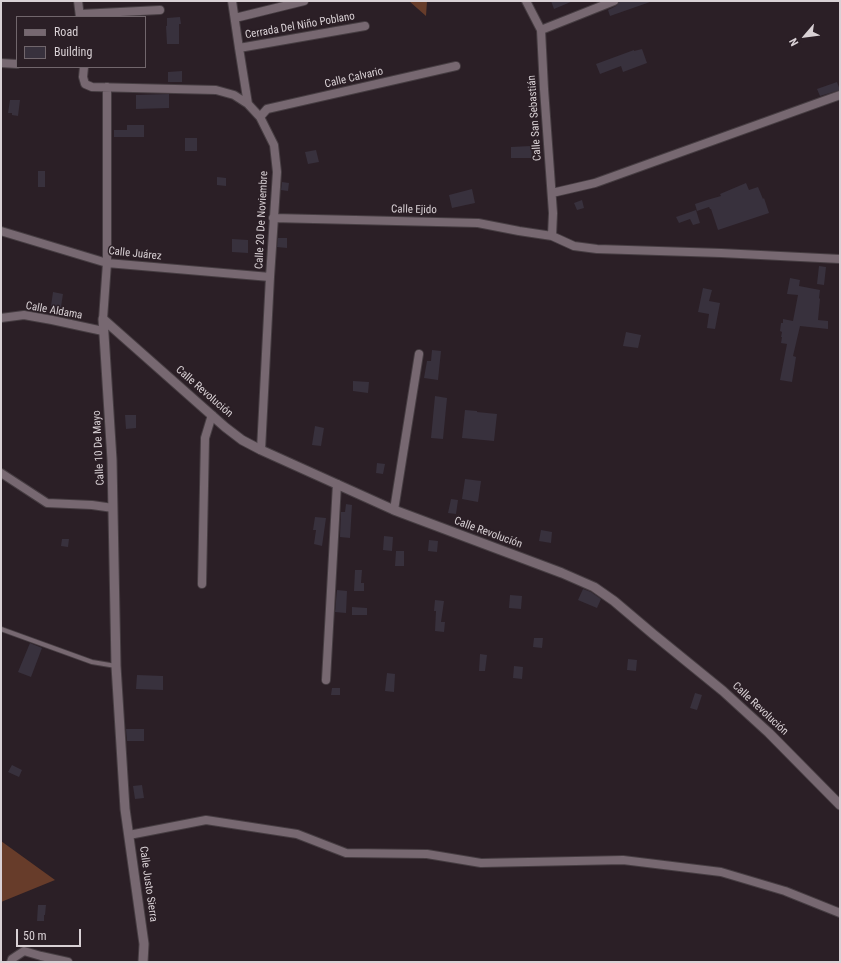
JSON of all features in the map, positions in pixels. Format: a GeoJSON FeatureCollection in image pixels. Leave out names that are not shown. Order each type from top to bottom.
{"type":"FeatureCollection","features":[{"type":"Feature","properties":{"kind":"street"},"geometry":{"type":"LineString","coordinates":[[78,1],[80,16],[160,10]]}},
{"type":"Feature","properties":{"kind":"street"},"geometry":{"type":"LineString","coordinates":[[232,1],[248,104]]}},
{"type":"Feature","properties":{"kind":"street"},"geometry":{"type":"LineString","coordinates":[[235,18],[304,1]]}},
{"type":"Feature","properties":{"kind":"street","name":"Calle San Sebastián"},"geometry":{"type":"LineString","coordinates":[[526,1],[541,30],[552,193],[552,236]]}},
{"type":"Feature","properties":{"kind":"street"},"geometry":{"type":"LineString","coordinates":[[541,30],[614,1]]}},
{"type":"Feature","properties":{"kind":"street","name":"Cerrada Del Niño Poblano"},"geometry":{"type":"LineString","coordinates":[[239,48],[365,26]]}},
{"type":"Feature","properties":{"kind":"street"},"geometry":{"type":"LineString","coordinates":[[1,63],[16,64]]}},
{"type":"Feature","properties":{"kind":"street","name":"Calle Calvario"},"geometry":{"type":"LineString","coordinates":[[260,117],[267,109],[456,66]]}},
{"type":"Feature","properties":{"kind":"street","name":"Calle 20 De Noviembre"},"geometry":{"type":"LineString","coordinates":[[84,68],[83,77],[85,84],[92,87],[216,90],[234,95],[248,104],[260,117],[274,145],[277,172],[270,277],[262,450]]}},
{"type":"Feature","properties":{"kind":"street","name":"Calle 10 De Mayo"},"geometry":{"type":"LineString","coordinates":[[107,87],[107,263],[103,332],[112,460],[116,666],[126,808]]}},
{"type":"Feature","properties":{"kind":"street"},"geometry":{"type":"LineString","coordinates":[[552,193],[595,183],[840,95]]}},
{"type":"Feature","properties":{"kind":"street","name":"Calle Ejido"},"geometry":{"type":"LineString","coordinates":[[274,218],[478,223],[552,236],[574,246],[597,249],[721,252],[840,259]]}},
{"type":"Feature","properties":{"kind":"street","name":"Calle Juárez"},"geometry":{"type":"LineString","coordinates":[[1,231],[16,234],[107,263],[270,277]]}},
{"type":"Feature","properties":{"kind":"street","name":"Calle Aldama"},"geometry":{"type":"LineString","coordinates":[[1,318],[24,315],[103,332]]}},
{"type":"Feature","properties":{"kind":"street","name":"Calle Revolución"},"geometry":{"type":"LineString","coordinates":[[103,319],[225,427],[242,440],[394,510],[562,573],[594,587],[614,601],[723,691],[769,732],[840,805]]}},
{"type":"Feature","properties":{"kind":"street"},"geometry":{"type":"LineString","coordinates":[[394,510],[419,354]]}},
{"type":"Feature","properties":{"kind":"street"},"geometry":{"type":"LineString","coordinates":[[202,584],[205,438],[212,415]]}},
{"type":"Feature","properties":{"kind":"street"},"geometry":{"type":"LineString","coordinates":[[1,473],[47,504],[92,505],[113,508]]}},
{"type":"Feature","properties":{"kind":"street"},"geometry":{"type":"LineString","coordinates":[[326,680],[337,484]]}},
{"type":"Feature","properties":{"kind":"street","name":"Calle Justo Sierra"},"geometry":{"type":"LineString","coordinates":[[126,808],[144,944],[143,962]]}},
{"type":"Feature","properties":{"kind":"street"},"geometry":{"type":"LineString","coordinates":[[129,835],[206,820],[297,834],[346,853],[427,854],[481,863],[623,860],[653,863],[721,872],[785,891],[840,914]]}},
{"type":"Feature","properties":{"kind":"street"},"geometry":{"type":"LineString","coordinates":[[11,962],[12,959],[24,951],[68,962]]}},
{"type":"Feature","properties":{"kind":"lane"},"geometry":{"type":"LineString","coordinates":[[1,629],[92,662],[116,666]]}},
{"type":"Feature","properties":{"kind":"shaded area"},"geometry":{"type":"Polygon","coordinates":[[[409,1],[427,1],[426,16],[409,1]]]}},
{"type":"Feature","properties":{"kind":"shaded area"},"geometry":{"type":"Polygon","coordinates":[[[1,841],[55,880],[1,902],[1,841]]]}},
{"type":"Feature","properties":{"kind":"building"},"geometry":{"type":"Polygon","coordinates":[[[551,1],[573,1],[554,9],[551,1]]]}},
{"type":"Feature","properties":{"kind":"building"},"geometry":{"type":"Polygon","coordinates":[[[619,2],[650,2],[610,16],[608,10],[616,6],[619,2]]]}},
{"type":"Feature","properties":{"kind":"building"},"geometry":{"type":"Polygon","coordinates":[[[180,17],[181,24],[179,24],[179,44],[167,44],[167,18],[180,17]]]}},
{"type":"Feature","properties":{"kind":"building"},"geometry":{"type":"Polygon","coordinates":[[[642,49],[647,63],[623,72],[621,66],[600,74],[596,64],[634,50],[642,49]]]}},
{"type":"Feature","properties":{"kind":"building"},"geometry":{"type":"Polygon","coordinates":[[[182,71],[182,82],[168,82],[168,72],[182,71]]]}},
{"type":"Feature","properties":{"kind":"building"},"geometry":{"type":"Polygon","coordinates":[[[837,82],[840,90],[820,96],[817,89],[837,82]]]}},
{"type":"Feature","properties":{"kind":"building"},"geometry":{"type":"Polygon","coordinates":[[[169,94],[169,108],[136,109],[136,95],[169,94]]]}},
{"type":"Feature","properties":{"kind":"building"},"geometry":{"type":"Polygon","coordinates":[[[10,100],[20,100],[18,116],[8,113],[10,100]]]}},
{"type":"Feature","properties":{"kind":"building"},"geometry":{"type":"Polygon","coordinates":[[[127,125],[144,125],[144,137],[114,137],[114,130],[127,130],[127,125]]]}},
{"type":"Feature","properties":{"kind":"building"},"geometry":{"type":"Polygon","coordinates":[[[185,138],[197,138],[197,151],[185,151],[185,138]]]}},
{"type":"Feature","properties":{"kind":"building"},"geometry":{"type":"Polygon","coordinates":[[[531,146],[532,158],[511,158],[511,147],[531,146]]]}},
{"type":"Feature","properties":{"kind":"building"},"geometry":{"type":"Polygon","coordinates":[[[316,150],[319,162],[308,164],[305,152],[316,150]]]}},
{"type":"Feature","properties":{"kind":"building"},"geometry":{"type":"Polygon","coordinates":[[[38,171],[45,171],[45,187],[38,187],[38,171]]]}},
{"type":"Feature","properties":{"kind":"building"},"geometry":{"type":"Polygon","coordinates":[[[217,177],[226,178],[226,186],[217,185],[217,177]]]}},
{"type":"Feature","properties":{"kind":"building"},"geometry":{"type":"Polygon","coordinates":[[[282,182],[289,183],[288,191],[281,190],[282,182]]]}},
{"type":"Feature","properties":{"kind":"building"},"geometry":{"type":"Polygon","coordinates":[[[746,183],[749,190],[758,187],[763,199],[764,198],[769,213],[718,230],[709,207],[697,211],[695,204],[721,196],[720,194],[746,183]]]}},
{"type":"Feature","properties":{"kind":"building"},"geometry":{"type":"Polygon","coordinates":[[[472,189],[475,203],[452,208],[449,195],[472,189]]]}},
{"type":"Feature","properties":{"kind":"building"},"geometry":{"type":"Polygon","coordinates":[[[582,200],[584,208],[577,210],[574,203],[582,200]]]}},
{"type":"Feature","properties":{"kind":"building"},"geometry":{"type":"Polygon","coordinates":[[[696,210],[700,223],[693,225],[690,219],[679,223],[676,217],[696,210]]]}},
{"type":"Feature","properties":{"kind":"building"},"geometry":{"type":"Polygon","coordinates":[[[278,238],[287,238],[287,248],[277,247],[278,238]]]}},
{"type":"Feature","properties":{"kind":"building"},"geometry":{"type":"Polygon","coordinates":[[[232,239],[248,240],[248,253],[232,252],[232,239]]]}},
{"type":"Feature","properties":{"kind":"building"},"geometry":{"type":"Polygon","coordinates":[[[819,266],[826,267],[824,285],[817,284],[819,266]]]}},
{"type":"Feature","properties":{"kind":"building"},"geometry":{"type":"Polygon","coordinates":[[[790,278],[800,280],[799,286],[820,290],[818,320],[828,321],[828,329],[800,326],[793,356],[796,357],[792,382],[780,380],[787,344],[781,343],[781,323],[783,323],[783,319],[793,321],[798,295],[787,294],[790,278]]]}},
{"type":"Feature","properties":{"kind":"building"},"geometry":{"type":"Polygon","coordinates":[[[703,288],[712,290],[709,301],[720,303],[715,329],[707,328],[709,314],[698,312],[703,288]]]}},
{"type":"Feature","properties":{"kind":"building"},"geometry":{"type":"Polygon","coordinates":[[[53,292],[63,294],[61,307],[51,306],[53,292]]]}},
{"type":"Feature","properties":{"kind":"building"},"geometry":{"type":"Polygon","coordinates":[[[626,332],[641,335],[638,348],[623,346],[626,332]]]}},
{"type":"Feature","properties":{"kind":"building"},"geometry":{"type":"Polygon","coordinates":[[[432,350],[441,351],[438,380],[424,378],[427,361],[431,361],[432,350]]]}},
{"type":"Feature","properties":{"kind":"building"},"geometry":{"type":"Polygon","coordinates":[[[353,381],[369,382],[368,393],[353,391],[353,381]]]}},
{"type":"Feature","properties":{"kind":"building"},"geometry":{"type":"Polygon","coordinates":[[[435,396],[447,398],[443,439],[431,438],[435,396]]]}},
{"type":"Feature","properties":{"kind":"building"},"geometry":{"type":"Polygon","coordinates":[[[465,410],[497,414],[494,441],[462,438],[465,410]]]}},
{"type":"Feature","properties":{"kind":"building"},"geometry":{"type":"Polygon","coordinates":[[[125,415],[136,415],[136,428],[126,429],[125,415]]]}},
{"type":"Feature","properties":{"kind":"building"},"geometry":{"type":"Polygon","coordinates":[[[315,426],[324,428],[321,446],[312,445],[315,426]]]}},
{"type":"Feature","properties":{"kind":"building"},"geometry":{"type":"Polygon","coordinates":[[[377,463],[385,464],[383,474],[376,473],[377,463]]]}},
{"type":"Feature","properties":{"kind":"building"},"geometry":{"type":"Polygon","coordinates":[[[465,479],[481,481],[478,502],[462,499],[465,479]]]}},
{"type":"Feature","properties":{"kind":"building"},"geometry":{"type":"Polygon","coordinates":[[[451,499],[458,500],[456,514],[448,513],[451,499]]]}},
{"type":"Feature","properties":{"kind":"building"},"geometry":{"type":"Polygon","coordinates":[[[346,504],[352,505],[350,538],[340,537],[341,512],[345,512],[346,504]]]}},
{"type":"Feature","properties":{"kind":"building"},"geometry":{"type":"Polygon","coordinates":[[[315,517],[326,518],[322,546],[314,544],[316,530],[313,530],[315,517]]]}},
{"type":"Feature","properties":{"kind":"building"},"geometry":{"type":"Polygon","coordinates":[[[541,530],[552,532],[551,543],[539,541],[541,530]]]}},
{"type":"Feature","properties":{"kind":"building"},"geometry":{"type":"Polygon","coordinates":[[[384,536],[393,537],[392,551],[383,550],[384,536]]]}},
{"type":"Feature","properties":{"kind":"building"},"geometry":{"type":"Polygon","coordinates":[[[62,539],[69,539],[68,547],[61,546],[62,539]]]}},
{"type":"Feature","properties":{"kind":"building"},"geometry":{"type":"Polygon","coordinates":[[[429,540],[438,541],[437,552],[428,551],[429,540]]]}},
{"type":"Feature","properties":{"kind":"building"},"geometry":{"type":"Polygon","coordinates":[[[396,551],[404,551],[404,566],[395,566],[396,551]]]}},
{"type":"Feature","properties":{"kind":"building"},"geometry":{"type":"Polygon","coordinates":[[[355,570],[362,570],[361,583],[364,583],[364,591],[354,591],[355,570]]]}},
{"type":"Feature","properties":{"kind":"building"},"geometry":{"type":"Polygon","coordinates":[[[583,589],[591,592],[601,599],[597,608],[578,600],[583,589]]]}},
{"type":"Feature","properties":{"kind":"building"},"geometry":{"type":"Polygon","coordinates":[[[337,590],[347,591],[346,613],[335,612],[337,590]]]}},
{"type":"Feature","properties":{"kind":"building"},"geometry":{"type":"Polygon","coordinates":[[[510,595],[522,596],[521,609],[509,608],[510,595]]]}},
{"type":"Feature","properties":{"kind":"building"},"geometry":{"type":"Polygon","coordinates":[[[435,600],[444,601],[441,622],[445,622],[444,632],[435,631],[435,600]]]}},
{"type":"Feature","properties":{"kind":"building"},"geometry":{"type":"Polygon","coordinates":[[[352,607],[367,608],[367,615],[352,615],[352,607]]]}},
{"type":"Feature","properties":{"kind":"building"},"geometry":{"type":"Polygon","coordinates":[[[534,638],[543,638],[542,648],[533,647],[534,638]]]}},
{"type":"Feature","properties":{"kind":"building"},"geometry":{"type":"Polygon","coordinates":[[[30,643],[42,648],[31,677],[18,672],[30,643]]]}},
{"type":"Feature","properties":{"kind":"building"},"geometry":{"type":"Polygon","coordinates":[[[480,654],[487,655],[485,671],[479,671],[480,654]]]}},
{"type":"Feature","properties":{"kind":"building"},"geometry":{"type":"Polygon","coordinates":[[[628,659],[637,660],[636,671],[627,670],[628,659]]]}},
{"type":"Feature","properties":{"kind":"building"},"geometry":{"type":"Polygon","coordinates":[[[514,666],[523,667],[522,679],[513,678],[514,666]]]}},
{"type":"Feature","properties":{"kind":"building"},"geometry":{"type":"Polygon","coordinates":[[[387,673],[395,674],[394,692],[385,691],[387,673]]]}},
{"type":"Feature","properties":{"kind":"building"},"geometry":{"type":"Polygon","coordinates":[[[137,675],[163,676],[163,690],[136,689],[137,675]]]}},
{"type":"Feature","properties":{"kind":"building"},"geometry":{"type":"Polygon","coordinates":[[[332,688],[340,688],[340,695],[331,695],[332,688]]]}},
{"type":"Feature","properties":{"kind":"building"},"geometry":{"type":"Polygon","coordinates":[[[695,693],[702,695],[697,710],[690,708],[695,693]]]}},
{"type":"Feature","properties":{"kind":"building"},"geometry":{"type":"Polygon","coordinates":[[[126,729],[144,729],[144,741],[127,741],[126,729]]]}},
{"type":"Feature","properties":{"kind":"building"},"geometry":{"type":"Polygon","coordinates":[[[12,765],[22,770],[19,777],[8,772],[12,765]]]}},
{"type":"Feature","properties":{"kind":"building"},"geometry":{"type":"Polygon","coordinates":[[[142,785],[144,798],[135,799],[133,786],[142,785]]]}},
{"type":"Feature","properties":{"kind":"building"},"geometry":{"type":"Polygon","coordinates":[[[38,905],[46,905],[44,921],[37,921],[38,905]]]}}]}
